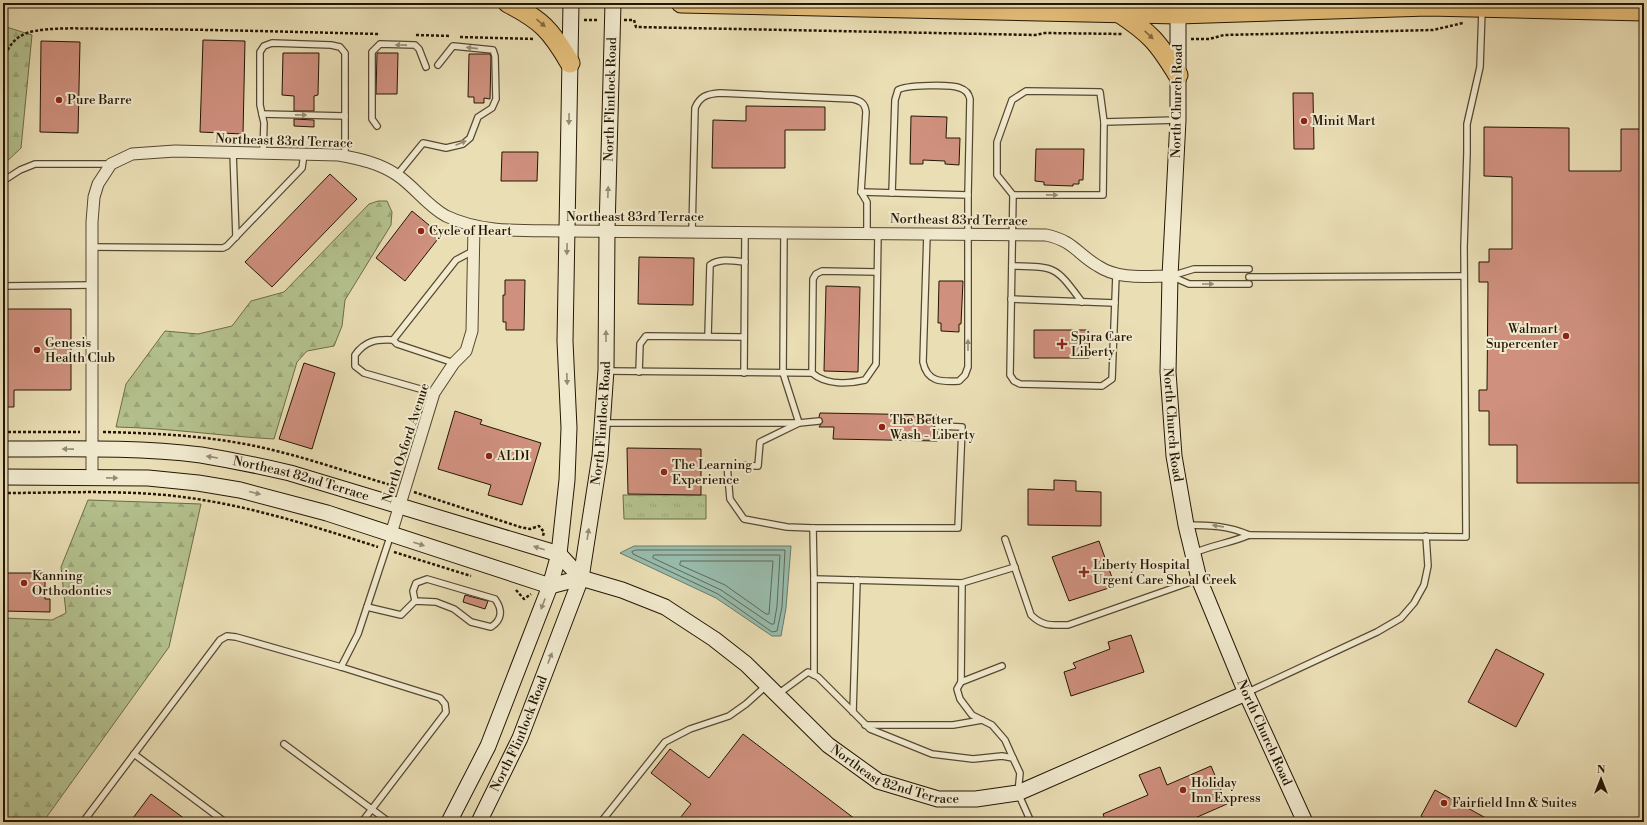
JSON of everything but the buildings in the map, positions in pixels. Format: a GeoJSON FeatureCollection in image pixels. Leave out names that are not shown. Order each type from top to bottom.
{"type":"FeatureCollection","features":[{"type":"Feature","properties":{"kind":"highway"},"geometry":{"type":"LineString","coordinates":[[508,3],[530,14],[544,25],[556,39],[570,63]]}},
{"type":"Feature","properties":{"kind":"highway"},"geometry":{"type":"LineString","coordinates":[[680,3],[1118,12],[1178,8],[1428,6],[1644,11]]}},
{"type":"Feature","properties":{"kind":"highway"},"geometry":{"type":"LineString","coordinates":[[1118,12],[1143,29],[1155,40],[1178,75]]}},
{"type":"Feature","properties":{"kind":"main road","name":"North Flintlock Road"},"geometry":{"type":"LineString","coordinates":[[449,822],[488,746],[550,586],[559,554],[569,428],[565,341],[571,3]]}},
{"type":"Feature","properties":{"kind":"main road","name":"North Flintlock Road"},"geometry":{"type":"LineString","coordinates":[[479,822],[520,738],[581,578],[600,456],[606,372],[607,230],[613,3]]}},
{"type":"Feature","properties":{"kind":"main road","name":"North Church Road"},"geometry":{"type":"LineString","coordinates":[[1178,8],[1178,120],[1170,276],[1168,372],[1171,430],[1186,525],[1199,578],[1246,693],[1305,822]]}},
{"type":"Feature","properties":{"kind":"main road","name":"Northeast 82nd Terrace"},"geometry":{"type":"LineString","coordinates":[[3,449],[149,451],[200,455],[245,463],[290,473],[559,554]]}},
{"type":"Feature","properties":{"kind":"main road","name":"Northeast 82nd Terrace"},"geometry":{"type":"LineString","coordinates":[[3,477],[148,478],[198,483],[240,490],[327,513],[550,586]]}},
{"type":"Feature","properties":{"kind":"main road"},"geometry":{"type":"LineString","coordinates":[[550,586],[581,578],[559,554]]}},
{"type":"Feature","properties":{"kind":"main road","name":"Northeast 82nd Terrace"},"geometry":{"type":"LineString","coordinates":[[581,578],[622,590],[665,608],[714,639],[746,664],[828,745],[878,781],[938,799],[976,799],[1018,793],[1246,693]]}},
{"type":"Feature","properties":{"kind":"street","name":"Northeast 83rd Terrace"},"geometry":{"type":"LineString","coordinates":[[111,164],[121,158],[144,152],[233,152],[345,156],[361,159],[380,166],[397,175],[428,204],[445,215],[474,226],[567,231],[607,230],[1046,236],[1061,238],[1099,267],[1116,275],[1170,276]]}},
{"type":"Feature","properties":{"kind":"street"},"geometry":{"type":"LineString","coordinates":[[92,478],[92,247],[94,197],[98,184],[111,164]]}},
{"type":"Feature","properties":{"kind":"street","name":"North Oxford Avenue"},"geometry":{"type":"LineString","coordinates":[[391,534],[434,393],[454,363],[466,351],[472,331],[474,226]]}},
{"type":"Feature","properties":{"kind":"lane"},"geometry":{"type":"LineString","coordinates":[[1186,525],[1210,525],[1234,528],[1249,535],[1466,537],[1464,276],[1467,124],[1480,67],[1482,8]]}},
{"type":"Feature","properties":{"kind":"lane"},"geometry":{"type":"LineString","coordinates":[[262,153],[264,123],[259,85],[260,52],[264,46],[272,43],[331,45],[340,47],[345,53],[345,156]]}},
{"type":"Feature","properties":{"kind":"lane"},"geometry":{"type":"LineString","coordinates":[[377,126],[372,119],[372,52],[380,44],[415,45],[419,49],[426,67]]}},
{"type":"Feature","properties":{"kind":"lane"},"geometry":{"type":"LineString","coordinates":[[397,175],[423,143],[446,148],[463,144],[470,138],[478,117],[492,108],[496,99],[495,56],[493,50],[453,46],[438,65]]}},
{"type":"Feature","properties":{"kind":"lane"},"geometry":{"type":"LineString","coordinates":[[892,193],[895,100],[898,90],[906,86],[957,87],[966,91],[970,99],[967,235],[968,367],[965,375],[959,381],[946,382],[934,379],[925,372],[923,362],[927,234]]}},
{"type":"Feature","properties":{"kind":"lane"},"geometry":{"type":"LineString","coordinates":[[1013,195],[1103,195],[1104,122],[1100,92],[1026,91],[1012,100],[997,142],[997,175],[1013,195],[1010,375],[1014,381],[1020,384],[1102,386],[1108,384],[1112,379],[1116,275]]}},
{"type":"Feature","properties":{"kind":"lane"},"geometry":{"type":"LineString","coordinates":[[606,372],[812,373],[824,382],[856,382],[865,380],[872,372],[876,364],[877,272],[867,202],[861,192],[866,112],[865,105],[860,100],[710,94],[698,100],[696,108],[692,231]]}},
{"type":"Feature","properties":{"kind":"lane"},"geometry":{"type":"LineString","coordinates":[[262,114],[345,116]]}},
{"type":"Feature","properties":{"kind":"lane"},"geometry":{"type":"LineString","coordinates":[[1104,122],[1178,120]]}},
{"type":"Feature","properties":{"kind":"lane"},"geometry":{"type":"LineString","coordinates":[[233,152],[236,237]]}},
{"type":"Feature","properties":{"kind":"lane"},"geometry":{"type":"LineString","coordinates":[[92,247],[223,248],[236,237],[302,168],[304,154]]}},
{"type":"Feature","properties":{"kind":"lane"},"geometry":{"type":"LineString","coordinates":[[3,181],[20,170],[35,164],[111,164]]}},
{"type":"Feature","properties":{"kind":"lane"},"geometry":{"type":"LineString","coordinates":[[861,192],[968,195]]}},
{"type":"Feature","properties":{"kind":"lane"},"geometry":{"type":"LineString","coordinates":[[744,372],[745,232]]}},
{"type":"Feature","properties":{"kind":"lane"},"geometry":{"type":"LineString","coordinates":[[784,232],[783,373],[799,423]]}},
{"type":"Feature","properties":{"kind":"lane"},"geometry":{"type":"LineString","coordinates":[[393,340],[456,260],[473,251]]}},
{"type":"Feature","properties":{"kind":"lane"},"geometry":{"type":"LineString","coordinates":[[708,336],[710,265],[715,262],[722,261],[745,262]]}},
{"type":"Feature","properties":{"kind":"lane"},"geometry":{"type":"LineString","coordinates":[[1012,266],[1041,266],[1056,271],[1062,276],[1082,302]]}},
{"type":"Feature","properties":{"kind":"lane"},"geometry":{"type":"LineString","coordinates":[[1170,276],[1194,269],[1249,269]]}},
{"type":"Feature","properties":{"kind":"lane"},"geometry":{"type":"LineString","coordinates":[[812,373],[813,279],[816,274],[822,271],[877,272]]}},
{"type":"Feature","properties":{"kind":"lane"},"geometry":{"type":"LineString","coordinates":[[1170,276],[1189,284],[1249,284]]}},
{"type":"Feature","properties":{"kind":"lane"},"geometry":{"type":"LineString","coordinates":[[1249,276],[1464,276]]}},
{"type":"Feature","properties":{"kind":"lane"},"geometry":{"type":"LineString","coordinates":[[3,286],[92,285]]}},
{"type":"Feature","properties":{"kind":"lane"},"geometry":{"type":"LineString","coordinates":[[1011,299],[1116,303]]}},
{"type":"Feature","properties":{"kind":"lane"},"geometry":{"type":"LineString","coordinates":[[638,372],[640,344],[646,336],[744,337]]}},
{"type":"Feature","properties":{"kind":"lane"},"geometry":{"type":"LineString","coordinates":[[434,393],[364,373],[355,366],[354,356],[368,342],[378,339],[393,340],[397,344],[454,363]]}},
{"type":"Feature","properties":{"kind":"lane"},"geometry":{"type":"LineString","coordinates":[[603,423],[799,423],[819,421]]}},
{"type":"Feature","properties":{"kind":"lane"},"geometry":{"type":"LineString","coordinates":[[799,423],[760,442],[758,466],[727,465],[730,499],[744,519],[788,527],[958,528],[962,427],[938,426]]}},
{"type":"Feature","properties":{"kind":"lane"},"geometry":{"type":"LineString","coordinates":[[813,528],[814,675]]}},
{"type":"Feature","properties":{"kind":"lane"},"geometry":{"type":"LineString","coordinates":[[341,667],[358,634],[391,534]]}},
{"type":"Feature","properties":{"kind":"lane"},"geometry":{"type":"LineString","coordinates":[[1192,553],[1208,547],[1232,543],[1249,535]]}},
{"type":"Feature","properties":{"kind":"lane"},"geometry":{"type":"LineString","coordinates":[[1246,693],[1377,632],[1401,618],[1414,603],[1424,584],[1428,566],[1426,536]]}},
{"type":"Feature","properties":{"kind":"lane"},"geometry":{"type":"LineString","coordinates":[[1005,539],[1031,615],[1038,622],[1051,625],[1068,624],[1199,578]]}},
{"type":"Feature","properties":{"kind":"lane"},"geometry":{"type":"LineString","coordinates":[[814,579],[962,583],[1014,568]]}},
{"type":"Feature","properties":{"kind":"lane"},"geometry":{"type":"LineString","coordinates":[[367,607],[401,615],[415,601],[436,602],[454,609],[471,622],[491,628],[498,623],[502,614],[494,599],[426,579],[416,583],[413,591],[415,601]]}},
{"type":"Feature","properties":{"kind":"lane"},"geometry":{"type":"LineString","coordinates":[[853,712],[857,580]]}},
{"type":"Feature","properties":{"kind":"lane"},"geometry":{"type":"LineString","coordinates":[[962,583],[961,682],[957,689],[960,699],[972,715],[992,725],[1005,740],[1020,773],[1018,793],[1031,822]]}},
{"type":"Feature","properties":{"kind":"lane"},"geometry":{"type":"LineString","coordinates":[[83,822],[220,640],[227,636],[236,637],[341,667],[440,698],[445,704],[446,712],[362,822]]}},
{"type":"Feature","properties":{"kind":"lane"},"geometry":{"type":"LineString","coordinates":[[961,682],[1002,666]]}},
{"type":"Feature","properties":{"kind":"lane"},"geometry":{"type":"LineString","coordinates":[[601,822],[665,742],[690,729],[729,716],[746,704],[808,672],[814,675],[870,729],[932,754],[973,759],[1002,756],[1013,758]]}},
{"type":"Feature","properties":{"kind":"lane"},"geometry":{"type":"LineString","coordinates":[[865,724],[953,725],[982,720]]}},
{"type":"Feature","properties":{"kind":"lane"},"geometry":{"type":"LineString","coordinates":[[284,744],[389,822]]}},
{"type":"Feature","properties":{"kind":"lane"},"geometry":{"type":"LineString","coordinates":[[134,754],[225,822]]}},
{"type":"Feature","properties":{"kind":"path"},"geometry":{"type":"LineString","coordinates":[[634,20],[636,27],[1035,35],[1045,33],[1124,34]]}},
{"type":"Feature","properties":{"kind":"path"},"geometry":{"type":"LineString","coordinates":[[1209,39],[1224,35],[1433,30],[1462,24]]}},
{"type":"Feature","properties":{"kind":"path"},"geometry":{"type":"LineString","coordinates":[[3,494],[116,493],[189,498],[267,513],[478,578]]}},
{"type":"Feature","properties":{"kind":"path"},"geometry":{"type":"LineString","coordinates":[[515,590],[520,593],[524,599],[530,596],[535,581]]}},
{"type":"Feature","properties":{"kind":"green space"},"geometry":{"type":"Polygon","coordinates":[[[3,26],[32,35],[21,148],[3,165],[3,26]]]}},
{"type":"Feature","properties":{"kind":"green space"},"geometry":{"type":"Polygon","coordinates":[[[378,201],[387,201],[392,212],[391,225],[345,300],[342,326],[334,346],[307,351],[297,362],[274,439],[116,427],[126,384],[165,331],[198,334],[232,326],[251,301],[284,292],[369,204],[378,201]]]}},
{"type":"Feature","properties":{"kind":"green space"},"geometry":{"type":"Polygon","coordinates":[[[623,495],[706,495],[706,519],[624,519],[623,495]]]}},
{"type":"Feature","properties":{"kind":"green space"},"geometry":{"type":"Polygon","coordinates":[[[88,500],[201,504],[169,647],[43,822],[3,822],[3,618],[52,620],[66,613],[61,567],[88,500]]]}},
{"type":"Feature","properties":{"kind":"water"},"geometry":{"type":"Polygon","coordinates":[[[634,546],[791,546],[786,608],[781,636],[772,636],[716,598],[620,553],[634,546]]]}},
{"type":"Feature","properties":{"kind":"place","name":"Pure Barre"},"geometry":{"type":"Point","coordinates":[59,100]}},
{"type":"Feature","properties":{"kind":"place","name":"Minit Mart"},"geometry":{"type":"Point","coordinates":[1304,121]}},
{"type":"Feature","properties":{"kind":"place","name":"Cycle of Heart"},"geometry":{"type":"Point","coordinates":[421,231]}},
{"type":"Feature","properties":{"kind":"place","name":"Walmart Supercenter"},"geometry":{"type":"Point","coordinates":[1566,336]}},
{"type":"Feature","properties":{"kind":"place","name":"Spira Care Liberty"},"geometry":{"type":"Point","coordinates":[1062,344]}},
{"type":"Feature","properties":{"kind":"place","name":"Genesis Health Club"},"geometry":{"type":"Point","coordinates":[37,350]}},
{"type":"Feature","properties":{"kind":"place","name":"The Better Wash - Liberty"},"geometry":{"type":"Point","coordinates":[882,427]}},
{"type":"Feature","properties":{"kind":"place","name":"ALDI"},"geometry":{"type":"Point","coordinates":[489,456]}},
{"type":"Feature","properties":{"kind":"place","name":"The Learning Experience"},"geometry":{"type":"Point","coordinates":[664,472]}},
{"type":"Feature","properties":{"kind":"place","name":"Liberty Hospital Urgent Care Shoal Creek"},"geometry":{"type":"Point","coordinates":[1084,572]}},
{"type":"Feature","properties":{"kind":"place","name":"Kanning Orthodontics"},"geometry":{"type":"Point","coordinates":[24,583]}},
{"type":"Feature","properties":{"kind":"place","name":"Holiday Inn Express"},"geometry":{"type":"Point","coordinates":[1183,790]}},
{"type":"Feature","properties":{"kind":"place","name":"Fairfield Inn & Suites"},"geometry":{"type":"Point","coordinates":[1444,803]}}]}
